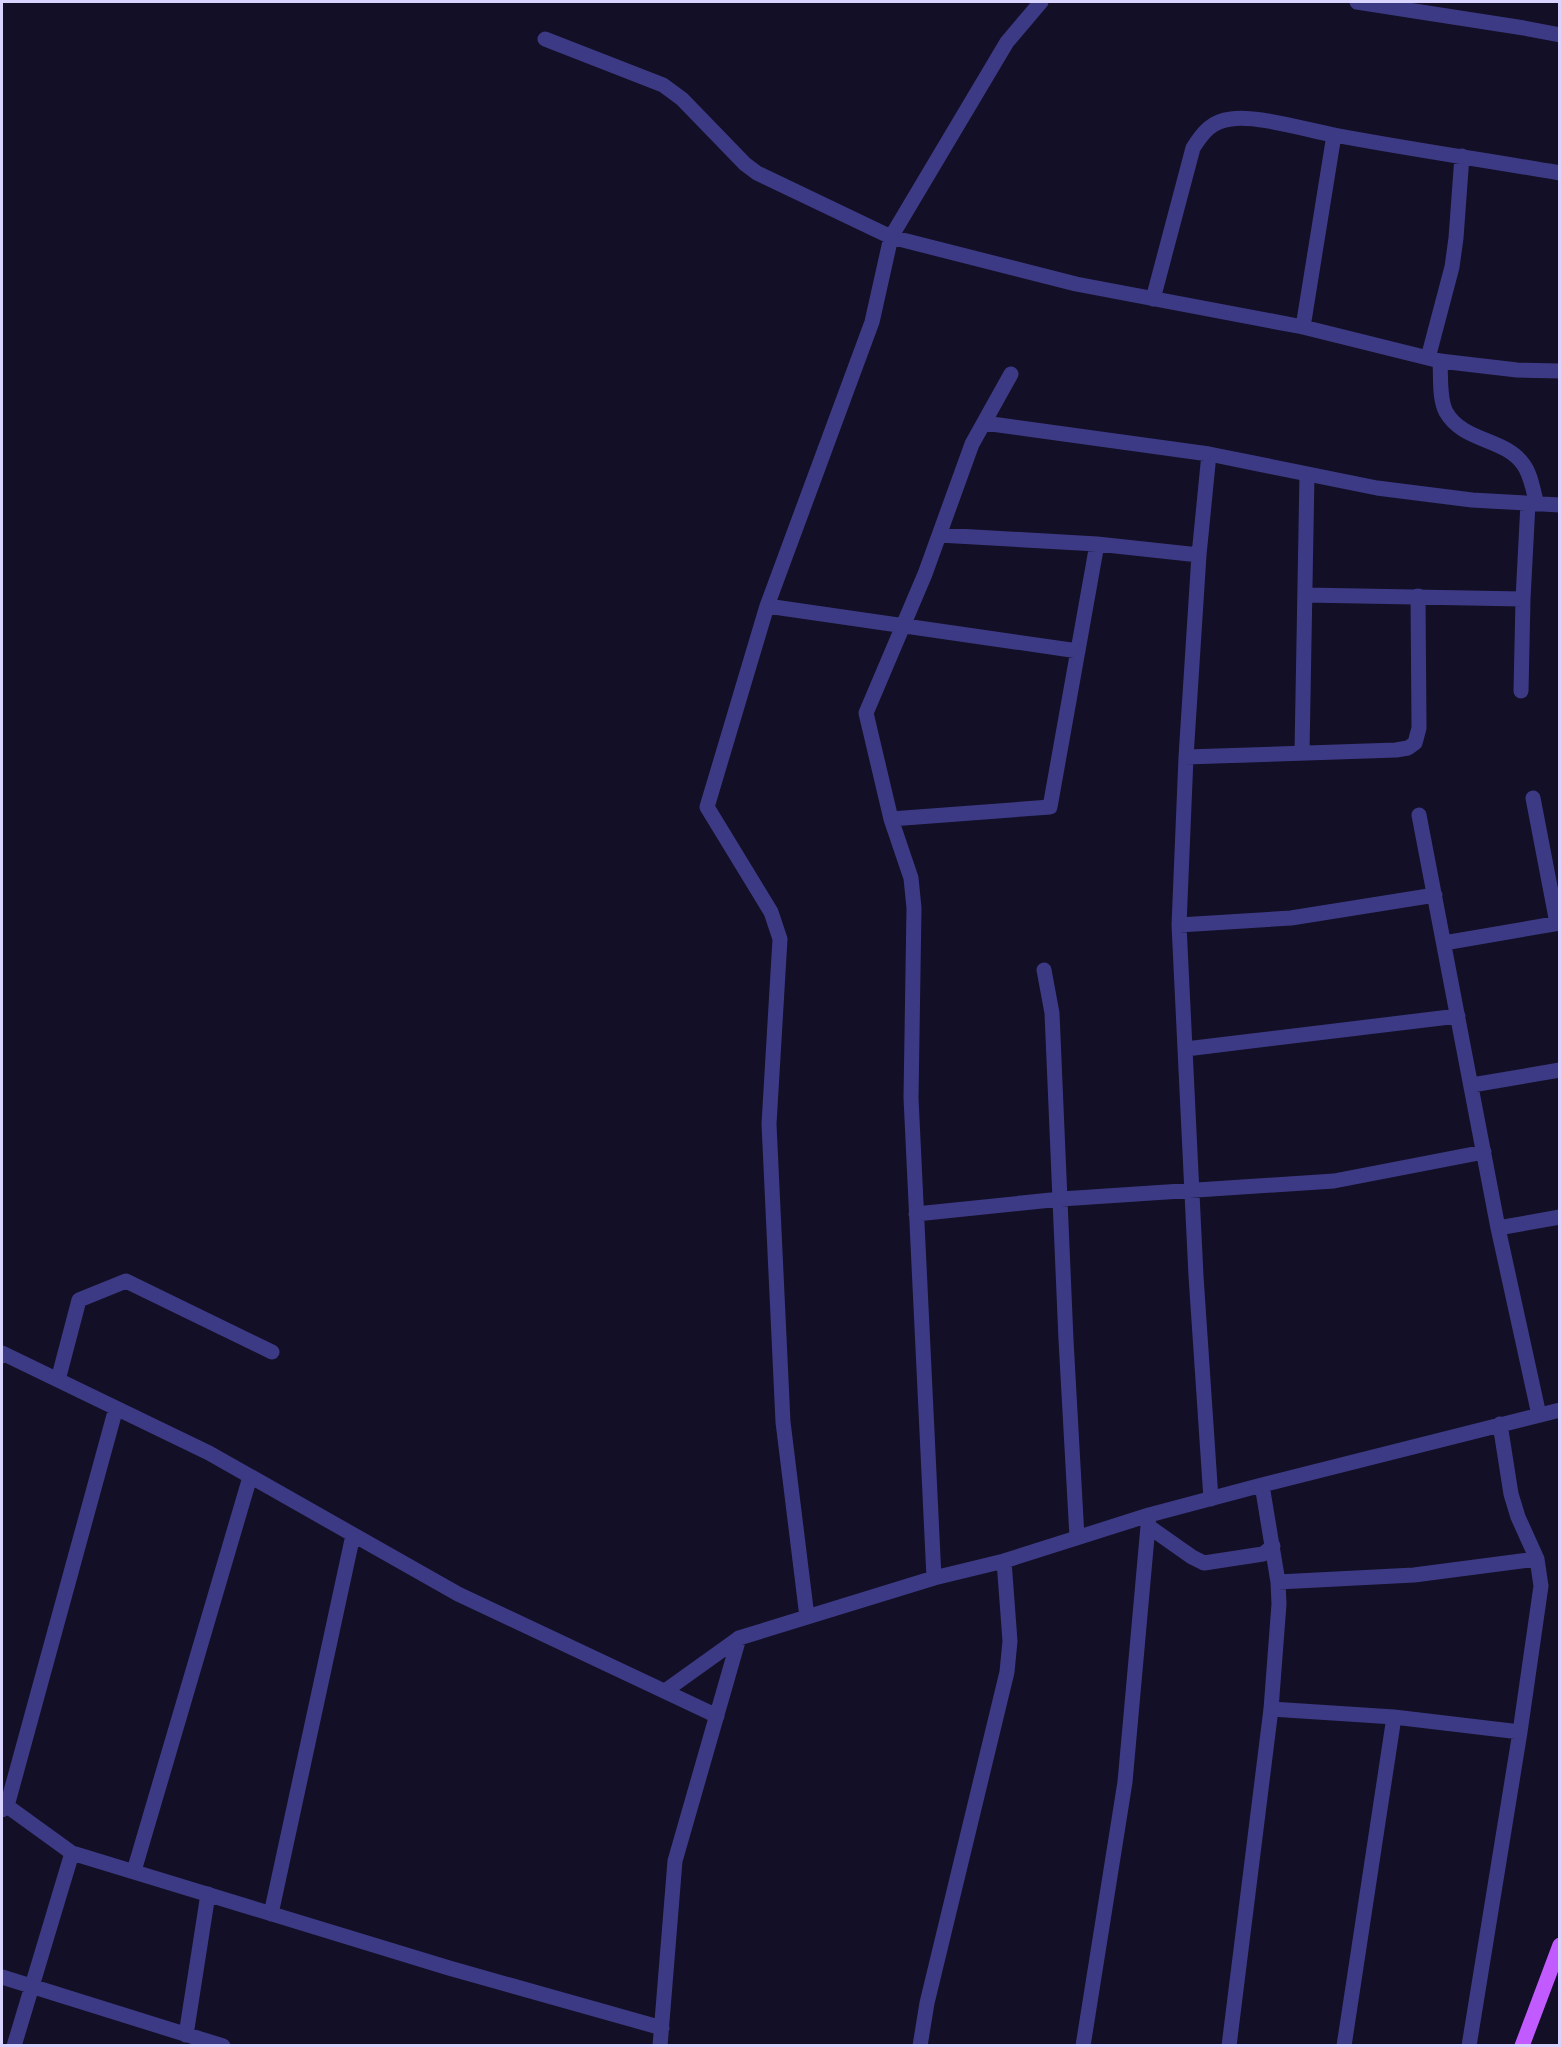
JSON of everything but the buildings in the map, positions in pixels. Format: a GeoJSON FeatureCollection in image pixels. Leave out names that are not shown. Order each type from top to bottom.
{"type":"FeatureCollection","features":[{"type":"Feature","properties":{"kind":"main road"},"geometry":{"type":"LineString","coordinates":[[1522,2046],[1560,1945]]}},
{"type":"Feature","properties":{"kind":"street"},"geometry":{"type":"LineString","coordinates":[[807,1617],[783,1422],[769,1124],[780,939],[771,912],[707,807],[767,606],[872,322],[891,237],[1007,42],[1041,2]]}},
{"type":"Feature","properties":{"kind":"street"},"geometry":{"type":"LineString","coordinates":[[1357,2],[1560,35]]}},
{"type":"Feature","properties":{"kind":"street"},"geometry":{"type":"LineString","coordinates":[[545,39],[663,85],[682,99],[745,164],[757,173],[891,237],[1076,284],[1303,327],[1434,360],[1517,370],[1560,371]]}},
{"type":"Feature","properties":{"kind":"street"},"geometry":{"type":"LineString","coordinates":[[1153,299],[1193,148],[1202,132],[1215,122],[1231,118],[1246,118],[1560,173]]}},
{"type":"Feature","properties":{"kind":"street"},"geometry":{"type":"LineString","coordinates":[[1303,327],[1334,135]]}},
{"type":"Feature","properties":{"kind":"street"},"geometry":{"type":"LineString","coordinates":[[1462,156],[1456,238],[1434,360],[1446,412],[1467,432],[1518,457],[1529,474],[1532,503],[1523,599],[1521,691]]}},
{"type":"Feature","properties":{"kind":"street"},"geometry":{"type":"LineString","coordinates":[[934,1578],[911,1098],[914,908],[911,878],[891,819],[866,713],[925,574],[972,444],[1011,374]]}},
{"type":"Feature","properties":{"kind":"street"},"geometry":{"type":"LineString","coordinates":[[984,423],[1209,454],[1428,496],[1560,505]]}},
{"type":"Feature","properties":{"kind":"street"},"geometry":{"type":"LineString","coordinates":[[1209,454],[1199,555],[1186,757],[1179,925],[1196,1276],[1211,1499]]}},
{"type":"Feature","properties":{"kind":"street"},"geometry":{"type":"LineString","coordinates":[[1302,752],[1307,474]]}},
{"type":"Feature","properties":{"kind":"street"},"geometry":{"type":"LineString","coordinates":[[939,535],[1097,544],[1199,555]]}},
{"type":"Feature","properties":{"kind":"street"},"geometry":{"type":"LineString","coordinates":[[891,819],[1050,807],[1097,544]]}},
{"type":"Feature","properties":{"kind":"street"},"geometry":{"type":"LineString","coordinates":[[1305,595],[1523,599]]}},
{"type":"Feature","properties":{"kind":"street"},"geometry":{"type":"LineString","coordinates":[[1186,757],[1408,748],[1415,743],[1419,728],[1418,596]]}},
{"type":"Feature","properties":{"kind":"street"},"geometry":{"type":"LineString","coordinates":[[767,606],[1078,651]]}},
{"type":"Feature","properties":{"kind":"street"},"geometry":{"type":"LineString","coordinates":[[1444,943],[1558,923],[1533,798]]}},
{"type":"Feature","properties":{"kind":"street"},"geometry":{"type":"LineString","coordinates":[[1419,815],[1498,1228],[1539,1415]]}},
{"type":"Feature","properties":{"kind":"street"},"geometry":{"type":"LineString","coordinates":[[1179,925],[1291,918],[1435,895]]}},
{"type":"Feature","properties":{"kind":"street"},"geometry":{"type":"LineString","coordinates":[[1044,970],[1052,1013],[1077,1537]]}},
{"type":"Feature","properties":{"kind":"street"},"geometry":{"type":"LineString","coordinates":[[1186,1049],[1458,1016]]}},
{"type":"Feature","properties":{"kind":"street"},"geometry":{"type":"LineString","coordinates":[[1472,1085],[1560,1070]]}},
{"type":"Feature","properties":{"kind":"street"},"geometry":{"type":"LineString","coordinates":[[916,1214],[1061,1199],[1334,1181],[1484,1152]]}},
{"type":"Feature","properties":{"kind":"street"},"geometry":{"type":"LineString","coordinates":[[1498,1228],[1560,1217]]}},
{"type":"Feature","properties":{"kind":"street"},"geometry":{"type":"LineString","coordinates":[[58,1380],[75,1307],[79,1300],[126,1281],[272,1352]]}},
{"type":"Feature","properties":{"kind":"street"},"geometry":{"type":"LineString","coordinates":[[2,1354],[209,1453],[458,1594],[717,1716]]}},
{"type":"Feature","properties":{"kind":"street"},"geometry":{"type":"LineString","coordinates":[[116,1408],[4,1808],[72,1852],[449,1968],[662,2028]]}},
{"type":"Feature","properties":{"kind":"street"},"geometry":{"type":"LineString","coordinates":[[665,1691],[739,1638],[934,1578],[1004,1561],[1077,1537],[1149,1520],[1211,1499],[1560,1410]]}},
{"type":"Feature","properties":{"kind":"street"},"geometry":{"type":"LineString","coordinates":[[1469,2046],[1520,1732],[1541,1586],[1537,1559],[1518,1517],[1511,1494],[1500,1425]]}},
{"type":"Feature","properties":{"kind":"street"},"geometry":{"type":"LineString","coordinates":[[134,1871],[250,1476]]}},
{"type":"Feature","properties":{"kind":"street"},"geometry":{"type":"LineString","coordinates":[[1229,2046],[1271,1709],[1279,1604],[1273,1546],[1262,1485]]}},
{"type":"Feature","properties":{"kind":"street"},"geometry":{"type":"LineString","coordinates":[[1149,1520],[1192,1557],[1204,1563],[1263,1554],[1273,1546]]}},
{"type":"Feature","properties":{"kind":"street"},"geometry":{"type":"LineString","coordinates":[[1083,2046],[1125,1782],[1149,1520]]}},
{"type":"Feature","properties":{"kind":"street"},"geometry":{"type":"LineString","coordinates":[[271,1914],[353,1535]]}},
{"type":"Feature","properties":{"kind":"street"},"geometry":{"type":"LineString","coordinates":[[1278,1582],[1414,1575],[1537,1559]]}},
{"type":"Feature","properties":{"kind":"street"},"geometry":{"type":"LineString","coordinates":[[920,2046],[927,2003],[1007,1672],[1010,1641],[1004,1561]]}},
{"type":"Feature","properties":{"kind":"street"},"geometry":{"type":"LineString","coordinates":[[660,2046],[675,1861],[739,1638]]}},
{"type":"Feature","properties":{"kind":"street"},"geometry":{"type":"LineString","coordinates":[[1271,1709],[1394,1717],[1520,1732]]}},
{"type":"Feature","properties":{"kind":"street"},"geometry":{"type":"LineString","coordinates":[[1344,2046],[1394,1717]]}},
{"type":"Feature","properties":{"kind":"street"},"geometry":{"type":"LineString","coordinates":[[14,2046],[72,1852]]}},
{"type":"Feature","properties":{"kind":"street"},"geometry":{"type":"LineString","coordinates":[[186,2035],[208,1894]]}},
{"type":"Feature","properties":{"kind":"street"},"geometry":{"type":"LineString","coordinates":[[2,1977],[223,2046]]}}]}
